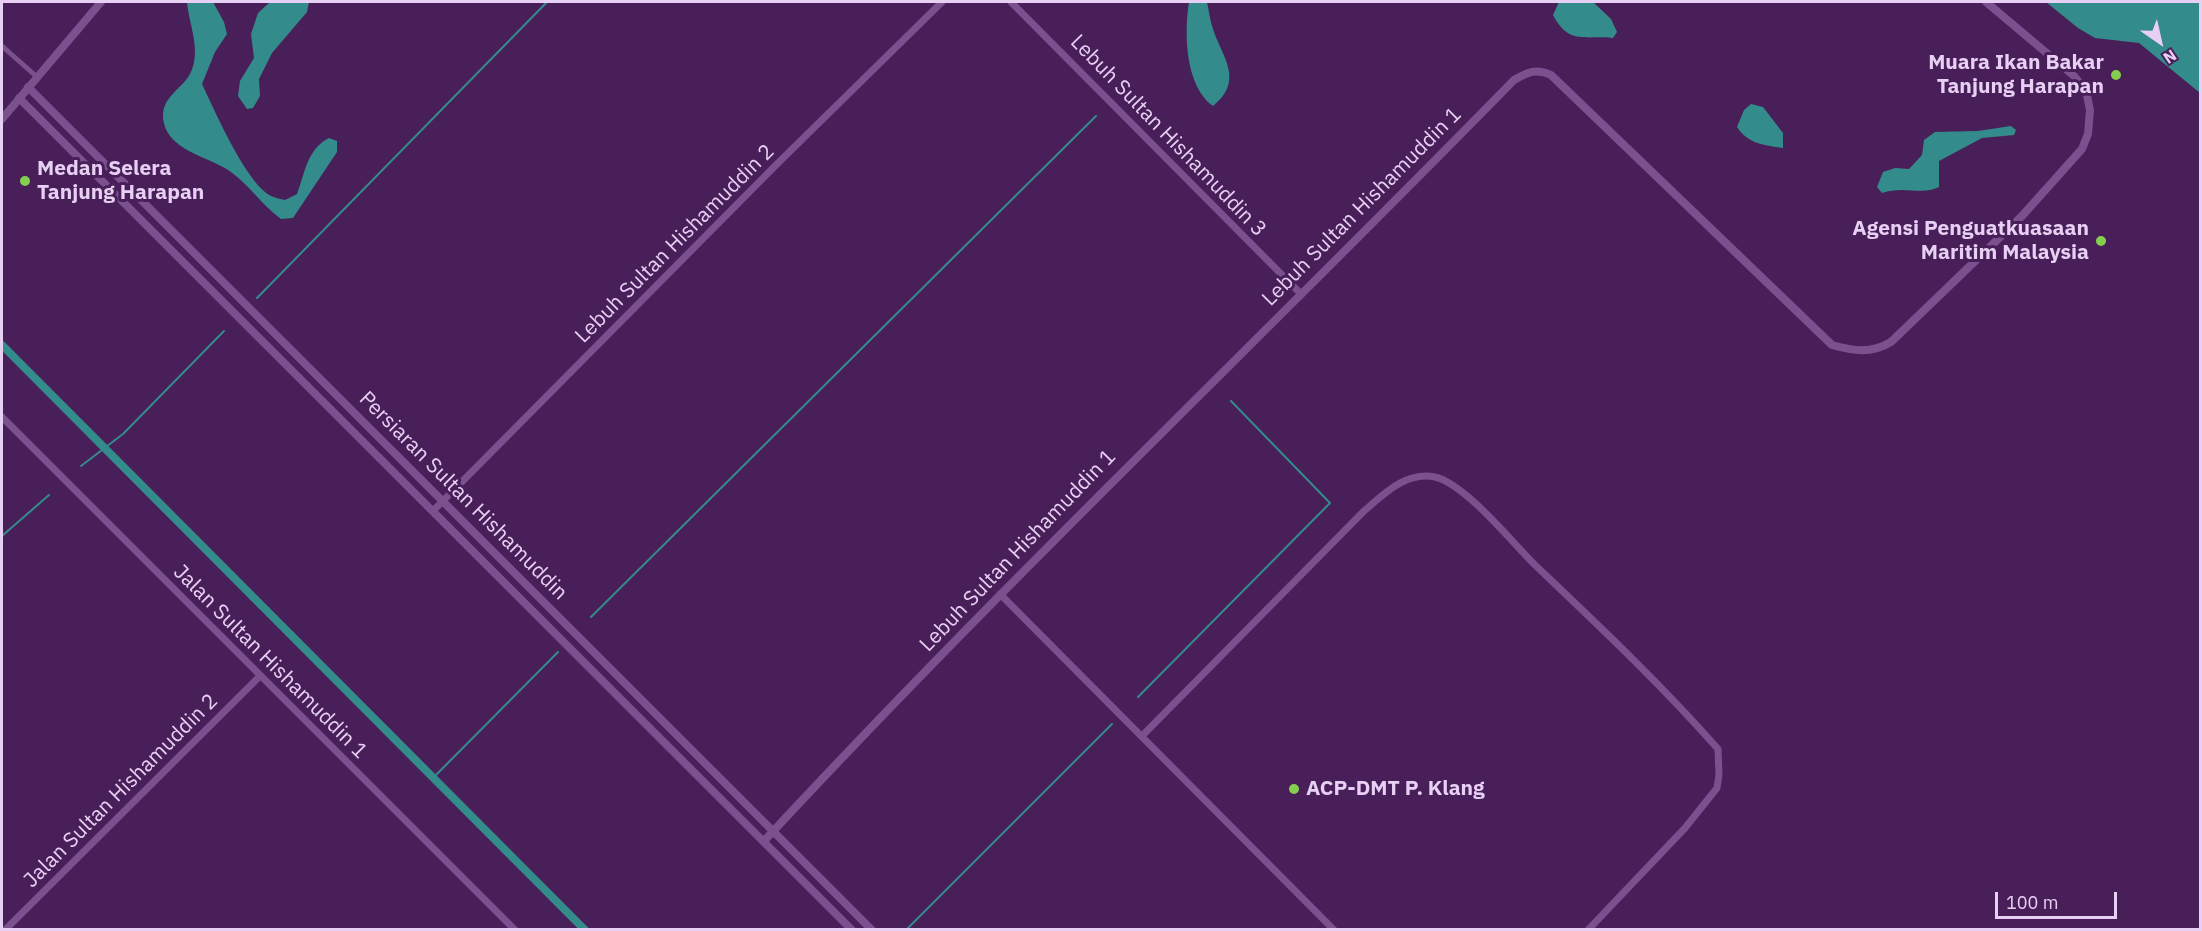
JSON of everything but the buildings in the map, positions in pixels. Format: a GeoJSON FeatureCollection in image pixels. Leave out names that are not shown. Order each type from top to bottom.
{"type":"FeatureCollection","features":[{"type":"Feature","properties":{"kind":"street"},"geometry":{"type":"LineString","coordinates":[[2,119],[101,2]]}},
{"type":"Feature","properties":{"kind":"street","name":"Lebuh Sultan Hishamuddin 2"},"geometry":{"type":"LineString","coordinates":[[433,512],[761,180],[942,2]]}},
{"type":"Feature","properties":{"kind":"street","name":"Lebuh Sultan Hishamuddin 3"},"geometry":{"type":"LineString","coordinates":[[1011,2],[1301,294]]}},
{"type":"Feature","properties":{"kind":"street","name":"Lebuh Sultan Hishamuddin 1"},"geometry":{"type":"LineString","coordinates":[[764,842],[1000,594],[1514,80],[1540,70],[1551,75],[1832,345],[1857,352],[1882,348],[1891,342],[2022,216],[2082,149],[2088,134],[2090,110],[2086,91],[2074,76],[1986,2]]}},
{"type":"Feature","properties":{"kind":"street"},"geometry":{"type":"LineString","coordinates":[[2,46],[37,77]]}},
{"type":"Feature","properties":{"kind":"street","name":"Persiaran Sultan Hishamuddin"},"geometry":{"type":"LineString","coordinates":[[28,87],[872,930]]}},
{"type":"Feature","properties":{"kind":"street","name":"Persiaran Sultan Hishamuddin"},"geometry":{"type":"LineString","coordinates":[[19,98],[852,930]]}},
{"type":"Feature","properties":{"kind":"street"},"geometry":{"type":"LineString","coordinates":[[139,218],[149,207]]}},
{"type":"Feature","properties":{"kind":"street","name":"Jalan Sultan Hishamuddin 1"},"geometry":{"type":"LineString","coordinates":[[2,417],[515,930]]}},
{"type":"Feature","properties":{"kind":"street"},"geometry":{"type":"LineString","coordinates":[[1142,736],[1364,511],[1395,484],[1412,478],[1434,477],[1456,485],[1534,563],[1595,619],[1718,749],[1717,788],[1685,828],[1588,930]]}},
{"type":"Feature","properties":{"kind":"street"},"geometry":{"type":"LineString","coordinates":[[1000,594],[1334,930]]}},
{"type":"Feature","properties":{"kind":"street","name":"Jalan Sultan Hishamuddin 2"},"geometry":{"type":"LineString","coordinates":[[5,930],[261,676]]}},
{"type":"Feature","properties":{"kind":"shaded area"},"geometry":{"type":"Polygon","coordinates":[[[187,2],[213,2],[224,22],[227,34],[215,52],[202,84],[232,145],[261,189],[271,196],[285,200],[297,194],[308,162],[316,148],[329,138],[337,141],[337,152],[293,218],[281,219],[231,172],[179,145],[165,128],[163,116],[166,103],[187,79],[195,56],[187,2]]]}},
{"type":"Feature","properties":{"kind":"shaded area"},"geometry":{"type":"Polygon","coordinates":[[[270,2],[309,2],[307,12],[272,53],[259,79],[260,96],[253,108],[247,109],[238,96],[240,81],[254,58],[251,34],[258,13],[270,2]]]}},
{"type":"Feature","properties":{"kind":"shaded area"},"geometry":{"type":"Polygon","coordinates":[[[1189,2],[1207,2],[1212,26],[1228,68],[1228,87],[1213,106],[1197,86],[1192,72],[1187,43],[1189,2]]]}},
{"type":"Feature","properties":{"kind":"shaded area"},"geometry":{"type":"Polygon","coordinates":[[[1559,2],[1593,2],[1611,19],[1617,32],[1613,38],[1571,35],[1553,15],[1559,2]]]}},
{"type":"Feature","properties":{"kind":"shaded area"},"geometry":{"type":"Polygon","coordinates":[[[2046,2],[2200,2],[2200,93],[2139,43],[2095,38],[2078,28],[2046,2]]]}},
{"type":"Feature","properties":{"kind":"shaded area"},"geometry":{"type":"Polygon","coordinates":[[[1751,104],[1763,107],[1783,133],[1783,148],[1763,145],[1741,133],[1737,127],[1744,110],[1751,104]]]}},
{"type":"Feature","properties":{"kind":"shaded area"},"geometry":{"type":"Polygon","coordinates":[[[2011,126],[2016,130],[2014,135],[1982,138],[1939,161],[1939,187],[1933,190],[1898,190],[1882,193],[1877,187],[1883,172],[1895,168],[1909,169],[1922,155],[1924,140],[1935,132],[1978,131],[2011,126]]]}},
{"type":"Feature","properties":{"kind":"waterway"},"geometry":{"type":"LineString","coordinates":[[257,298],[547,2]]}},
{"type":"Feature","properties":{"kind":"waterway"},"geometry":{"type":"LineString","coordinates":[[591,617],[1096,116]]}},
{"type":"Feature","properties":{"kind":"waterway"},"geometry":{"type":"LineString","coordinates":[[81,466],[123,434],[224,331]]}},
{"type":"Feature","properties":{"kind":"waterway"},"geometry":{"type":"LineString","coordinates":[[2,345],[585,930]]}},
{"type":"Feature","properties":{"kind":"waterway"},"geometry":{"type":"LineString","coordinates":[[1138,697],[1330,503],[1231,401]]}},
{"type":"Feature","properties":{"kind":"waterway"},"geometry":{"type":"LineString","coordinates":[[2,536],[49,495]]}},
{"type":"Feature","properties":{"kind":"waterway"},"geometry":{"type":"LineString","coordinates":[[433,778],[558,652]]}},
{"type":"Feature","properties":{"kind":"waterway"},"geometry":{"type":"LineString","coordinates":[[906,930],[1112,724]]}},
{"type":"Feature","properties":{"kind":"place","name":"Muara Ikan Bakar Tanjung Harapan"},"geometry":{"type":"Point","coordinates":[2116,75]}},
{"type":"Feature","properties":{"kind":"place","name":"Medan Selera Tanjung Harapan"},"geometry":{"type":"Point","coordinates":[25,181]}},
{"type":"Feature","properties":{"kind":"place","name":"Agensi Penguatkuasaan Maritim Malaysia"},"geometry":{"type":"Point","coordinates":[2101,241]}},
{"type":"Feature","properties":{"kind":"place","name":"ACP-DMT P. Klang"},"geometry":{"type":"Point","coordinates":[1294,789]}}]}
